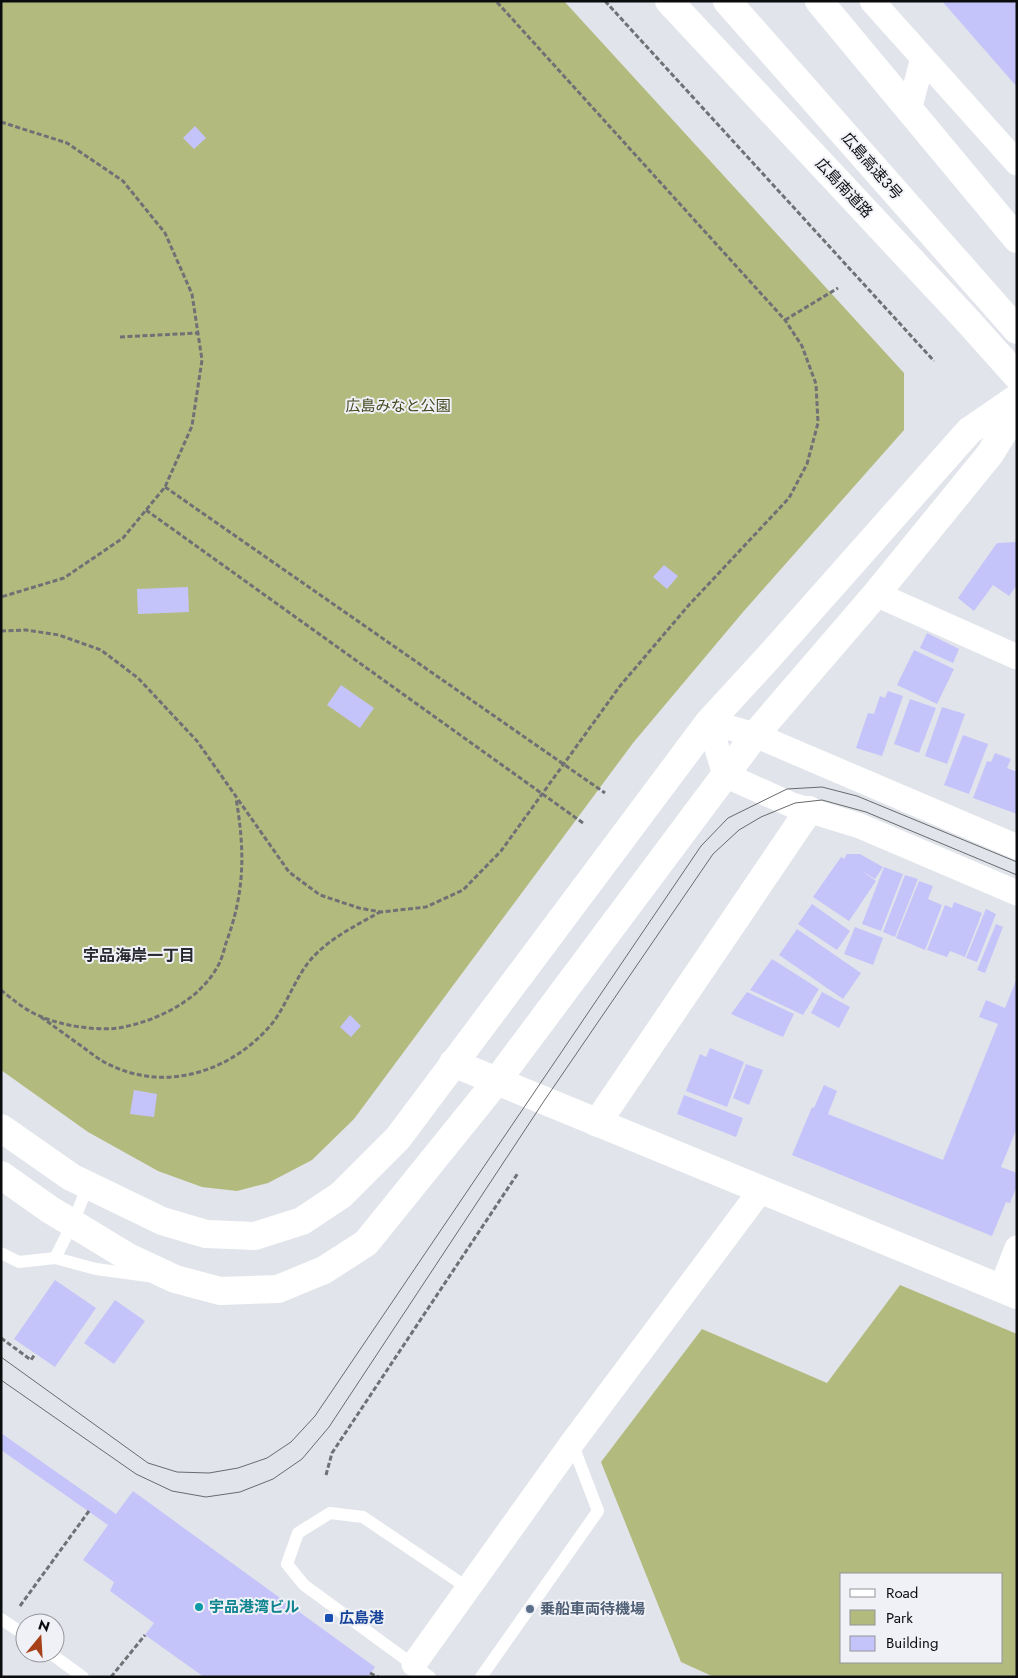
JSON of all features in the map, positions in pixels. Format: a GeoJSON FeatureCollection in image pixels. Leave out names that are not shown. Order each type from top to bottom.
{"type":"FeatureCollection","features":[{"type":"Feature","properties":{"kind":"main road","name":"広島南道路"},"geometry":{"type":"LineString","coordinates":[[669,1],[1017,376]]}},
{"type":"Feature","properties":{"kind":"main road","name":"広島高速3号"},"geometry":{"type":"LineString","coordinates":[[728,1],[1017,330]]}},
{"type":"Feature","properties":{"kind":"main road"},"geometry":{"type":"LineString","coordinates":[[818,1],[1017,239]]}},
{"type":"Feature","properties":{"kind":"main road"},"geometry":{"type":"LineString","coordinates":[[1,1128],[71,1177],[162,1221],[206,1234],[255,1236],[302,1221],[341,1195],[398,1138],[709,722],[969,431],[1017,398]]}},
{"type":"Feature","properties":{"kind":"main road"},"geometry":{"type":"LineString","coordinates":[[1,1175],[73,1224],[128,1257],[175,1279],[220,1291],[278,1288],[324,1270],[366,1243],[496,1082],[755,735],[876,594],[990,454],[1017,410]]}},
{"type":"Feature","properties":{"kind":"main road"},"geometry":{"type":"LineString","coordinates":[[597,1122],[809,810]]}},
{"type":"Feature","properties":{"kind":"main road"},"geometry":{"type":"LineString","coordinates":[[453,1063],[1009,1292]]}},
{"type":"Feature","properties":{"kind":"street"},"geometry":{"type":"LineString","coordinates":[[872,1],[1017,163]]}},
{"type":"Feature","properties":{"kind":"street"},"geometry":{"type":"LineString","coordinates":[[909,110],[923,58]]}},
{"type":"Feature","properties":{"kind":"street"},"geometry":{"type":"LineString","coordinates":[[876,594],[1017,658]]}},
{"type":"Feature","properties":{"kind":"street"},"geometry":{"type":"LineString","coordinates":[[709,722],[755,735],[1017,847]]}},
{"type":"Feature","properties":{"kind":"street"},"geometry":{"type":"LineString","coordinates":[[709,722],[725,775],[792,805],[860,826],[1017,893]]}},
{"type":"Feature","properties":{"kind":"street"},"geometry":{"type":"LineString","coordinates":[[418,1673],[468,1588],[572,1443],[761,1190]]}},
{"type":"Feature","properties":{"kind":"street"},"geometry":{"type":"LineString","coordinates":[[1009,1292],[1017,1248]]}},
{"type":"Feature","properties":{"kind":"lane"},"geometry":{"type":"LineString","coordinates":[[55,1258],[73,1224],[88,1185]]}},
{"type":"Feature","properties":{"kind":"lane"},"geometry":{"type":"LineString","coordinates":[[1,1253],[19,1262],[55,1258],[96,1269],[175,1279]]}},
{"type":"Feature","properties":{"kind":"lane"},"geometry":{"type":"LineString","coordinates":[[481,1677],[598,1511],[572,1443]]}},
{"type":"Feature","properties":{"kind":"lane"},"geometry":{"type":"LineString","coordinates":[[418,1673],[304,1586],[288,1564],[298,1533],[330,1513],[363,1517],[468,1588]]}},
{"type":"Feature","properties":{"kind":"lane"},"geometry":{"type":"LineString","coordinates":[[4,1621],[15,1629]]}},
{"type":"Feature","properties":{"kind":"lane"},"geometry":{"type":"LineString","coordinates":[[64,1663],[83,1677]]}},
{"type":"Feature","properties":{"kind":"path"},"geometry":{"type":"LineString","coordinates":[[1,631],[26,630],[59,636],[101,650],[138,678],[197,742],[289,872],[320,895],[358,908],[381,912],[426,907],[462,890],[501,852],[626,678],[688,606],[789,498],[807,464],[818,423],[816,384],[802,346],[785,320],[496,1]]}},
{"type":"Feature","properties":{"kind":"path"},"geometry":{"type":"LineString","coordinates":[[605,1],[934,361]]}},
{"type":"Feature","properties":{"kind":"path"},"geometry":{"type":"LineString","coordinates":[[1,122],[67,144],[123,181],[165,233],[192,294],[202,360],[192,426],[165,487],[123,538],[64,578],[1,597]]}},
{"type":"Feature","properties":{"kind":"path"},"geometry":{"type":"LineString","coordinates":[[785,320],[838,288]]}},
{"type":"Feature","properties":{"kind":"path"},"geometry":{"type":"LineString","coordinates":[[120,338],[198,333]]}},
{"type":"Feature","properties":{"kind":"path"},"geometry":{"type":"LineString","coordinates":[[165,487],[605,793]]}},
{"type":"Feature","properties":{"kind":"path"},"geometry":{"type":"LineString","coordinates":[[146,510],[583,823]]}},
{"type":"Feature","properties":{"kind":"path"},"geometry":{"type":"LineString","coordinates":[[41,1017],[81,1028],[123,1028],[162,1015],[197,993],[218,965],[234,922],[242,880],[241,830],[235,795]]}},
{"type":"Feature","properties":{"kind":"path"},"geometry":{"type":"LineString","coordinates":[[1,990],[105,1063],[136,1076],[172,1077],[210,1070],[244,1051],[271,1025],[292,987],[313,956],[346,931],[381,912]]}},
{"type":"Feature","properties":{"kind":"path"},"geometry":{"type":"LineString","coordinates":[[326,1475],[332,1453],[518,1173]]}},
{"type":"Feature","properties":{"kind":"path"},"geometry":{"type":"LineString","coordinates":[[1,1338],[31,1360],[35,1354]]}},
{"type":"Feature","properties":{"kind":"path"},"geometry":{"type":"LineString","coordinates":[[4,1621],[89,1511]]}},
{"type":"Feature","properties":{"kind":"path"},"geometry":{"type":"LineString","coordinates":[[111,1677],[145,1635]]}},
{"type":"Feature","properties":{"kind":"path"},"geometry":{"type":"LineString","coordinates":[[370,1673],[378,1677]]}},
{"type":"Feature","properties":{"kind":"green space","name":"広島みなと公園"},"geometry":{"type":"Polygon","coordinates":[[[1,1],[564,1],[904,373],[904,430],[743,612],[633,743],[354,1119],[312,1160],[268,1183],[237,1191],[202,1187],[158,1171],[88,1132],[1,1070],[1,1]]]}},
{"type":"Feature","properties":{"kind":"green space"},"geometry":{"type":"Polygon","coordinates":[[[900,1285],[1017,1334],[1017,1677],[714,1677],[681,1662],[601,1462],[702,1329],[827,1383],[900,1285]]]}},
{"type":"Feature","properties":{"kind":"building"},"geometry":{"type":"Polygon","coordinates":[[[942,1],[1017,1],[1017,87],[942,1]]]}},
{"type":"Feature","properties":{"kind":"building"},"geometry":{"type":"Polygon","coordinates":[[[195,126],[206,138],[194,149],[183,138],[195,126]]]}},
{"type":"Feature","properties":{"kind":"building"},"geometry":{"type":"Polygon","coordinates":[[[1017,542],[1017,585],[1009,596],[993,585],[974,611],[958,598],[997,543],[1017,542]]]}},
{"type":"Feature","properties":{"kind":"building"},"geometry":{"type":"Polygon","coordinates":[[[664,565],[678,576],[667,589],[653,577],[664,565]]]}},
{"type":"Feature","properties":{"kind":"building"},"geometry":{"type":"Polygon","coordinates":[[[188,587],[189,612],[138,614],[137,589],[188,587]]]}},
{"type":"Feature","properties":{"kind":"building"},"geometry":{"type":"Polygon","coordinates":[[[927,633],[959,649],[953,663],[920,648],[927,633]]]}},
{"type":"Feature","properties":{"kind":"building"},"geometry":{"type":"Polygon","coordinates":[[[914,650],[954,669],[937,704],[897,685],[914,650]]]}},
{"type":"Feature","properties":{"kind":"building"},"geometry":{"type":"Polygon","coordinates":[[[341,685],[374,708],[360,728],[327,705],[341,685]]]}},
{"type":"Feature","properties":{"kind":"building"},"geometry":{"type":"Polygon","coordinates":[[[888,691],[903,696],[882,756],[856,748],[868,713],[874,714],[880,696],[885,698],[888,691]]]}},
{"type":"Feature","properties":{"kind":"building"},"geometry":{"type":"Polygon","coordinates":[[[910,699],[936,708],[919,753],[894,744],[910,699]]]}},
{"type":"Feature","properties":{"kind":"building"},"geometry":{"type":"Polygon","coordinates":[[[942,707],[965,714],[947,764],[925,756],[942,707]]]}},
{"type":"Feature","properties":{"kind":"building"},"geometry":{"type":"Polygon","coordinates":[[[963,735],[988,744],[969,794],[944,785],[963,735]]]}},
{"type":"Feature","properties":{"kind":"building"},"geometry":{"type":"Polygon","coordinates":[[[995,753],[1011,759],[1007,768],[1017,772],[1017,814],[973,798],[987,761],[991,762],[995,753]]]}},
{"type":"Feature","properties":{"kind":"building"},"geometry":{"type":"Polygon","coordinates":[[[847,854],[860,854],[883,867],[875,879],[862,871],[876,881],[849,921],[813,897],[841,857],[844,859],[847,854]]]}},
{"type":"Feature","properties":{"kind":"building"},"geometry":{"type":"Polygon","coordinates":[[[884,867],[903,874],[881,931],[862,924],[884,867]]]}},
{"type":"Feature","properties":{"kind":"building"},"geometry":{"type":"Polygon","coordinates":[[[905,875],[918,879],[895,937],[883,932],[905,875]]]}},
{"type":"Feature","properties":{"kind":"building"},"geometry":{"type":"Polygon","coordinates":[[[919,881],[933,886],[928,899],[942,905],[925,950],[896,938],[919,881]]]}},
{"type":"Feature","properties":{"kind":"building"},"geometry":{"type":"Polygon","coordinates":[[[954,902],[982,913],[965,957],[950,951],[947,957],[927,950],[945,905],[952,908],[954,902]]]}},
{"type":"Feature","properties":{"kind":"building"},"geometry":{"type":"Polygon","coordinates":[[[812,904],[850,931],[837,950],[798,924],[812,904]]]}},
{"type":"Feature","properties":{"kind":"building"},"geometry":{"type":"Polygon","coordinates":[[[986,909],[996,914],[977,962],[966,958],[986,909]]]}},
{"type":"Feature","properties":{"kind":"building"},"geometry":{"type":"Polygon","coordinates":[[[996,924],[1003,927],[985,973],[977,970],[996,924]]]}},
{"type":"Feature","properties":{"kind":"building"},"geometry":{"type":"Polygon","coordinates":[[[855,927],[883,938],[873,965],[844,954],[855,927]]]}},
{"type":"Feature","properties":{"kind":"building"},"geometry":{"type":"Polygon","coordinates":[[[797,929],[861,973],[843,999],[779,955],[797,929]]]}},
{"type":"Feature","properties":{"kind":"building"},"geometry":{"type":"Polygon","coordinates":[[[772,959],[819,989],[803,1015],[750,990],[772,959]]]}},
{"type":"Feature","properties":{"kind":"building"},"geometry":{"type":"Polygon","coordinates":[[[1017,978],[1017,1128],[1001,1167],[1017,1173],[1017,1186],[1010,1203],[1006,1202],[992,1236],[792,1155],[812,1107],[814,1108],[824,1085],[837,1091],[828,1114],[943,1160],[998,1024],[979,1017],[986,1000],[1005,1008],[1017,978]]]}},
{"type":"Feature","properties":{"kind":"building"},"geometry":{"type":"Polygon","coordinates":[[[747,992],[794,1014],[783,1037],[731,1014],[747,992]]]}},
{"type":"Feature","properties":{"kind":"building"},"geometry":{"type":"Polygon","coordinates":[[[822,992],[850,1007],[839,1028],[811,1013],[822,992]]]}},
{"type":"Feature","properties":{"kind":"building"},"geometry":{"type":"Polygon","coordinates":[[[350,1015],[361,1026],[351,1037],[340,1027],[350,1015]]]}},
{"type":"Feature","properties":{"kind":"building"},"geometry":{"type":"Polygon","coordinates":[[[710,1048],[744,1062],[727,1107],[686,1091],[700,1054],[706,1057],[710,1048]]]}},
{"type":"Feature","properties":{"kind":"building"},"geometry":{"type":"Polygon","coordinates":[[[746,1064],[763,1070],[749,1105],[733,1098],[746,1064]]]}},
{"type":"Feature","properties":{"kind":"building"},"geometry":{"type":"Polygon","coordinates":[[[134,1090],[157,1094],[154,1117],[130,1114],[134,1090]]]}},
{"type":"Feature","properties":{"kind":"building"},"geometry":{"type":"Polygon","coordinates":[[[684,1095],[743,1118],[736,1137],[677,1114],[684,1095]]]}},
{"type":"Feature","properties":{"kind":"building"},"geometry":{"type":"Polygon","coordinates":[[[55,1280],[96,1308],[55,1367],[14,1339],[55,1280]]]}},
{"type":"Feature","properties":{"kind":"building"},"geometry":{"type":"Polygon","coordinates":[[[115,1300],[145,1321],[114,1364],[84,1343],[115,1300]]]}},
{"type":"Feature","properties":{"kind":"building","name":"宇品港湾ビル"},"geometry":{"type":"Polygon","coordinates":[[[1,1433],[116,1514],[133,1491],[375,1667],[368,1677],[204,1677],[145,1635],[154,1623],[110,1591],[114,1582],[83,1560],[108,1525],[1,1450],[1,1433]]]}},
{"type":"Feature","properties":{"kind":"tram line"},"geometry":{"type":"LineString","coordinates":[[1,1357],[148,1463],[177,1472],[209,1473],[238,1468],[267,1458],[291,1442],[315,1416],[701,846],[728,818],[787,789],[822,787],[857,796],[1017,862]]}},
{"type":"Feature","properties":{"kind":"tram line"},"geometry":{"type":"LineString","coordinates":[[1,1380],[136,1474],[172,1491],[206,1497],[240,1492],[273,1479],[302,1459],[329,1427],[544,1101],[713,854],[739,830],[761,817],[795,803],[822,800],[866,812],[1017,875]]}},
{"type":"Feature","properties":{"kind":"place","name":"宇品港湾ビル"},"geometry":{"type":"Point","coordinates":[199,1607]}},
{"type":"Feature","properties":{"kind":"place","name":"乗船車両待機場"},"geometry":{"type":"Point","coordinates":[530,1609]}},
{"type":"Feature","properties":{"kind":"place","name":"広島港"},"geometry":{"type":"Point","coordinates":[329,1618]}},
{"type":"Feature","properties":{"kind":"district","name":"宇品海岸一丁目"},"geometry":{"type":"Point","coordinates":[139,955]}}]}
